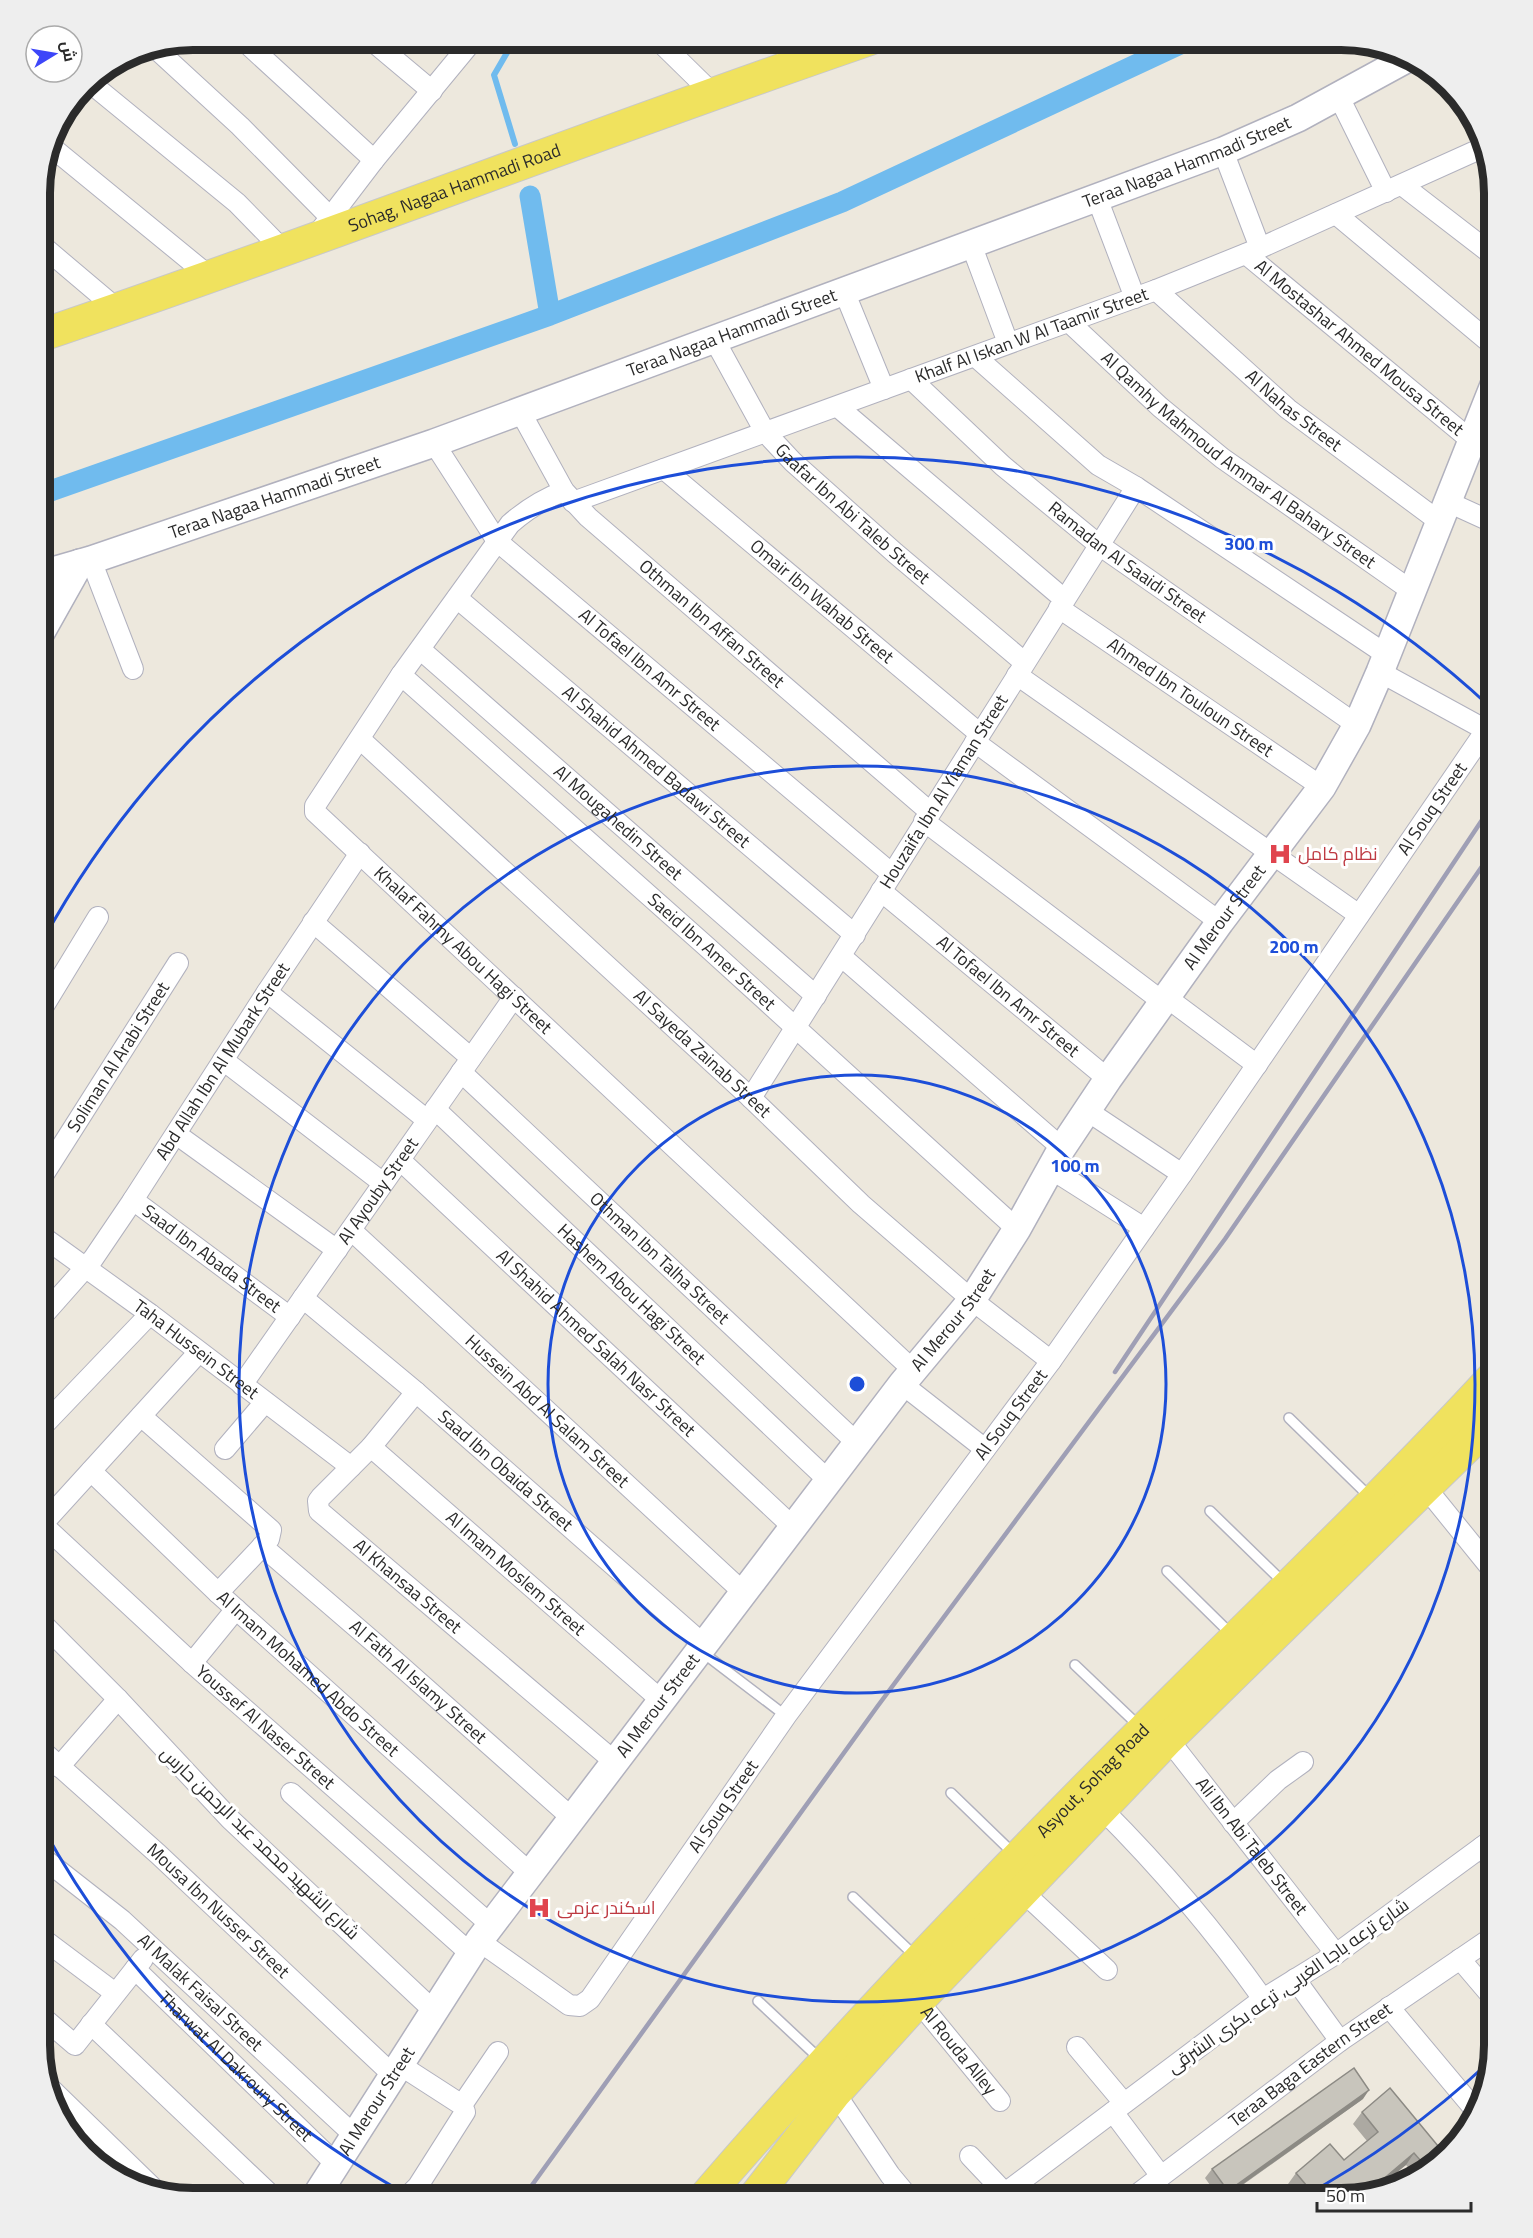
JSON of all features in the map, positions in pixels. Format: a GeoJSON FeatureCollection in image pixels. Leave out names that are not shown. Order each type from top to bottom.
{"type":"FeatureCollection","features":[{"type":"Feature","properties":{"kind":"main road","name":"Sohag, Nagaa Hammadi Road"},"geometry":{"type":"LineString","coordinates":[[50,332],[283,250],[322,228],[838,50]]}},
{"type":"Feature","properties":{"kind":"main road","name":"Asyout, Sohag Road"},"geometry":{"type":"LineString","coordinates":[[762,2188],[835,2093],[918,2001],[1102,1809],[1155,1735],[1235,1637],[1484,1386]]}},
{"type":"Feature","properties":{"kind":"main road","name":"Asyout, Sohag Road"},"geometry":{"type":"LineString","coordinates":[[713,2188],[824,2062],[1018,1858],[1426,1488],[1484,1430]]}},
{"type":"Feature","properties":{"kind":"street"},"geometry":{"type":"LineString","coordinates":[[254,50],[374,160]]}},
{"type":"Feature","properties":{"kind":"street"},"geometry":{"type":"LineString","coordinates":[[383,50],[432,91]]}},
{"type":"Feature","properties":{"kind":"street"},"geometry":{"type":"LineString","coordinates":[[161,53],[240,126],[322,228],[463,50]]}},
{"type":"Feature","properties":{"kind":"street"},"geometry":{"type":"LineString","coordinates":[[668,50],[713,94]]}},
{"type":"Feature","properties":{"kind":"street"},"geometry":{"type":"LineString","coordinates":[[787,50],[801,63]]}},
{"type":"Feature","properties":{"kind":"street","name":"Teraa Nagaa Hammadi Street"},"geometry":{"type":"LineString","coordinates":[[50,572],[434,443],[1223,151],[1290,122],[1400,63]]}},
{"type":"Feature","properties":{"kind":"street"},"geometry":{"type":"LineString","coordinates":[[96,87],[237,203],[283,250]]}},
{"type":"Feature","properties":{"kind":"street"},"geometry":{"type":"LineString","coordinates":[[1339,97],[1394,189],[1484,249]]}},
{"type":"Feature","properties":{"kind":"street","name":"Khalf Al Iskan W Al Taamir Street"},"geometry":{"type":"LineString","coordinates":[[569,497],[664,469],[1156,290],[1253,251],[1477,150]]}},
{"type":"Feature","properties":{"kind":"street"},"geometry":{"type":"LineString","coordinates":[[56,151],[209,276]]}},
{"type":"Feature","properties":{"kind":"street"},"geometry":{"type":"LineString","coordinates":[[1223,151],[1253,251]]}},
{"type":"Feature","properties":{"kind":"street"},"geometry":{"type":"LineString","coordinates":[[1097,198],[1135,298]]}},
{"type":"Feature","properties":{"kind":"street"},"geometry":{"type":"LineString","coordinates":[[1336,214],[1484,337]]}},
{"type":"Feature","properties":{"kind":"street"},"geometry":{"type":"LineString","coordinates":[[971,244],[1008,343]]}},
{"type":"Feature","properties":{"kind":"street","name":"Al Mostashar Ahmed Mousa Street"},"geometry":{"type":"LineString","coordinates":[[1253,251],[1472,441]]}},
{"type":"Feature","properties":{"kind":"street"},"geometry":{"type":"LineString","coordinates":[[50,252],[117,309]]}},
{"type":"Feature","properties":{"kind":"street","name":"Al Nahas Street"},"geometry":{"type":"LineString","coordinates":[[1156,290],[1288,409],[1444,512]]}},
{"type":"Feature","properties":{"kind":"street"},"geometry":{"type":"LineString","coordinates":[[844,291],[884,389]]}},
{"type":"Feature","properties":{"kind":"street","name":"Al Qamhy Mahmoud Ammar Al Bahary Street"},"geometry":{"type":"LineString","coordinates":[[1069,322],[1160,407],[1222,458],[1412,591]]}},
{"type":"Feature","properties":{"kind":"street","name":"Gaafar Ibn Abi Taleb Street"},"geometry":{"type":"LineString","coordinates":[[714,339],[765,432],[825,493],[1021,669],[1272,854],[1359,915]]}},
{"type":"Feature","properties":{"kind":"street"},"geometry":{"type":"LineString","coordinates":[[976,357],[1098,465],[1136,488],[1384,664],[1484,718]]}},
{"type":"Feature","properties":{"kind":"street","name":"Ramadan Al Saaidi Street"},"geometry":{"type":"LineString","coordinates":[[911,379],[1003,466],[1099,545],[1357,725]]}},
{"type":"Feature","properties":{"kind":"street","name":"Ahmed Ibn Touloun Street"},"geometry":{"type":"LineString","coordinates":[[837,407],[1062,604],[1322,787]]}},
{"type":"Feature","properties":{"kind":"street","name":"Al Merour Street"},"geometry":{"type":"LineString","coordinates":[[321,2188],[480,1940],[907,1377],[972,1300],[1017,1229],[1086,1110],[1220,922],[1322,787],[1357,725],[1384,664],[1484,410]]}},
{"type":"Feature","properties":{"kind":"street","name":"Othman Ibn Affan Street"},"geometry":{"type":"LineString","coordinates":[[520,411],[569,497],[927,816],[1164,999],[1257,1065]]}},
{"type":"Feature","properties":{"kind":"street","name":"Al Tofael Ibn Amr Street"},"geometry":{"type":"LineString","coordinates":[[434,443],[497,541],[892,874]]}},
{"type":"Feature","properties":{"kind":"street","name":"Omair Ibn Wahab Street"},"geometry":{"type":"LineString","coordinates":[[664,469],[977,738],[1220,922]]}},
{"type":"Feature","properties":{"kind":"street","name":"Houzaifa Ibn Al Yiaman Street"},"geometry":{"type":"LineString","coordinates":[[751,1098],[1136,488]]}},
{"type":"Feature","properties":{"kind":"street","name":"Khalaf Fahmy Abou Hagi Street"},"geometry":{"type":"LineString","coordinates":[[569,497],[544,498],[510,524],[422,650],[401,675],[315,810],[514,997],[907,1377],[985,1449]]}},
{"type":"Feature","properties":{"kind":"street"},"geometry":{"type":"LineString","coordinates":[[1444,512],[1484,521]]}},
{"type":"Feature","properties":{"kind":"street"},"geometry":{"type":"LineString","coordinates":[[50,618],[85,561]]}},
{"type":"Feature","properties":{"kind":"street"},"geometry":{"type":"LineString","coordinates":[[85,561],[133,669]]}},
{"type":"Feature","properties":{"kind":"street","name":"Al Shahid Ahmed Badawi Street"},"geometry":{"type":"LineString","coordinates":[[457,598],[855,935]]}},
{"type":"Feature","properties":{"kind":"street","name":"Al Mougahedin Street"},"geometry":{"type":"LineString","coordinates":[[422,650],[816,996]]}},
{"type":"Feature","properties":{"kind":"street","name":"Saeid Ibn Amer Street"},"geometry":{"type":"LineString","coordinates":[[401,675],[1017,1229]]}},
{"type":"Feature","properties":{"kind":"street","name":"Al Souq Street"},"geometry":{"type":"LineString","coordinates":[[480,1940],[569,2005],[574,2007],[586,2004],[786,1716],[1051,1361],[1257,1065],[1484,730]]}},
{"type":"Feature","properties":{"kind":"street","name":"Al Sayeda Zainab Street"},"geometry":{"type":"LineString","coordinates":[[360,739],[751,1098],[861,1204],[972,1300],[1051,1361]]}},
{"type":"Feature","properties":{"kind":"street","name":"Abd Allah Ibn Al Mubark Street"},"geometry":{"type":"LineString","coordinates":[[50,1308],[86,1268],[133,1200],[360,853]]}},
{"type":"Feature","properties":{"kind":"street","name":"Al Tofael Ibn Amr Street"},"geometry":{"type":"LineString","coordinates":[[881,891],[1108,1079]]}},
{"type":"Feature","properties":{"kind":"street"},"geometry":{"type":"LineString","coordinates":[[50,996],[98,917]]}},
{"type":"Feature","properties":{"kind":"street","name":"Othman Ibn Talha Street"},"geometry":{"type":"LineString","coordinates":[[313,922],[466,1065],[857,1443]]}},
{"type":"Feature","properties":{"kind":"street"},"geometry":{"type":"LineString","coordinates":[[842,957],[1056,1159],[1144,1227]]}},
{"type":"Feature","properties":{"kind":"street","name":"Soliman Al Arabi Street"},"geometry":{"type":"LineString","coordinates":[[50,1165],[178,963]]}},
{"type":"Feature","properties":{"kind":"street","name":"Hashem Abou Hagi Street"},"geometry":{"type":"LineString","coordinates":[[267,992],[431,1115],[828,1480]]}},
{"type":"Feature","properties":{"kind":"street","name":"Al Ayouby Street"},"geometry":{"type":"LineString","coordinates":[[242,1385],[514,997]]}},
{"type":"Feature","properties":{"kind":"street"},"geometry":{"type":"LineString","coordinates":[[223,1060],[384,1183]]}},
{"type":"Feature","properties":{"kind":"street"},"geometry":{"type":"LineString","coordinates":[[1086,1110],[1182,1174]]}},
{"type":"Feature","properties":{"kind":"street"},"geometry":{"type":"LineString","coordinates":[[176,1134],[337,1250]]}},
{"type":"Feature","properties":{"kind":"street","name":"Al Shahid Ahmed Salah Nasr Street"},"geometry":{"type":"LineString","coordinates":[[400,1160],[793,1527]]}},
{"type":"Feature","properties":{"kind":"street","name":"Saad Ibn Abada Street"},"geometry":{"type":"LineString","coordinates":[[133,1200],[290,1317]]}},
{"type":"Feature","properties":{"kind":"street","name":"Hussein Abd Al Salam Street"},"geometry":{"type":"LineString","coordinates":[[351,1230],[743,1592]]}},
{"type":"Feature","properties":{"kind":"street","name":"Taha Hussein Street"},"geometry":{"type":"LineString","coordinates":[[50,1242],[150,1314],[351,1467]]}},
{"type":"Feature","properties":{"kind":"street","name":"Saad Ibn Obaida Street"},"geometry":{"type":"LineString","coordinates":[[303,1298],[416,1392],[701,1647]]}},
{"type":"Feature","properties":{"kind":"street"},"geometry":{"type":"LineString","coordinates":[[50,1419],[150,1314]]}},
{"type":"Feature","properties":{"kind":"street"},"geometry":{"type":"LineString","coordinates":[[50,1516],[199,1352]]}},
{"type":"Feature","properties":{"kind":"street","name":"Al Khansaa Street"},"geometry":{"type":"LineString","coordinates":[[416,1392],[371,1447],[318,1501],[319,1511],[615,1762]]}},
{"type":"Feature","properties":{"kind":"street"},"geometry":{"type":"LineString","coordinates":[[225,1449],[265,1402]]}},
{"type":"Feature","properties":{"kind":"street"},"geometry":{"type":"LineString","coordinates":[[141,1416],[268,1526],[271,1535],[218,1593]]}},
{"type":"Feature","properties":{"kind":"street","name":"Al Imam Moslem Street"},"geometry":{"type":"LineString","coordinates":[[371,1447],[661,1700]]}},
{"type":"Feature","properties":{"kind":"street","name":"Al Imam Mohamed Abdo Street"},"geometry":{"type":"LineString","coordinates":[[91,1471],[236,1610],[530,1873]]}},
{"type":"Feature","properties":{"kind":"street"},"geometry":{"type":"LineString","coordinates":[[1426,1488],[1484,1560]]}},
{"type":"Feature","properties":{"kind":"street","name":"Youssef Al Naser Street"},"geometry":{"type":"LineString","coordinates":[[50,1534],[192,1663],[480,1940]]}},
{"type":"Feature","properties":{"kind":"street","name":"Al Fath Al Islamy Street"},"geometry":{"type":"LineString","coordinates":[[262,1546],[377,1644],[572,1818]]}},
{"type":"Feature","properties":{"kind":"street"},"geometry":{"type":"LineString","coordinates":[[192,1663],[236,1610]]}},
{"type":"Feature","properties":{"kind":"street","name":"شارع الشهيد محمد عبد الرحمن حارس"},"geometry":{"type":"LineString","coordinates":[[50,1631],[118,1699],[230,1819],[434,2011]]}},
{"type":"Feature","properties":{"kind":"street"},"geometry":{"type":"LineString","coordinates":[[59,1767],[118,1699]]}},
{"type":"Feature","properties":{"kind":"street","name":"Ali Ibn Abi Taleb Street"},"geometry":{"type":"LineString","coordinates":[[1155,1735],[1233,1823],[1336,1954]]}},
{"type":"Feature","properties":{"kind":"street","name":"Mousa Ibn Nusser Street"},"geometry":{"type":"LineString","coordinates":[[50,1758],[397,2070],[462,2105]]}},
{"type":"Feature","properties":{"kind":"street"},"geometry":{"type":"LineString","coordinates":[[1233,1823],[1278,1780],[1303,1762]]}},
{"type":"Feature","properties":{"kind":"street"},"geometry":{"type":"LineString","coordinates":[[291,1793],[480,1940]]}},
{"type":"Feature","properties":{"kind":"street"},"geometry":{"type":"LineString","coordinates":[[1102,1809],[1149,1855],[1191,1903],[1263,1999]]}},
{"type":"Feature","properties":{"kind":"street","name":"شارع ترعه باجا الغربى, ترعه بكرى الشرقى"},"geometry":{"type":"LineString","coordinates":[[1012,2188],[1263,1999],[1336,1954],[1484,1845]]}},
{"type":"Feature","properties":{"kind":"street","name":"Al Malak Faisal Street"},"geometry":{"type":"LineString","coordinates":[[50,1864],[122,1920],[355,2136]]}},
{"type":"Feature","properties":{"kind":"street"},"geometry":{"type":"LineString","coordinates":[[1023,1892],[1107,1970]]}},
{"type":"Feature","properties":{"kind":"street","name":"Teraa Baga Eastern Street"},"geometry":{"type":"LineString","coordinates":[[1145,2188],[1340,2041],[1484,1943]]}},
{"type":"Feature","properties":{"kind":"street"},"geometry":{"type":"LineString","coordinates":[[50,1944],[115,1993]]}},
{"type":"Feature","properties":{"kind":"street"},"geometry":{"type":"LineString","coordinates":[[50,2024],[73,2044],[78,2043],[152,1948]]}},
{"type":"Feature","properties":{"kind":"street"},"geometry":{"type":"LineString","coordinates":[[1460,1959],[1484,1987]]}},
{"type":"Feature","properties":{"kind":"street","name":"Tharwat Al Dakroury Street"},"geometry":{"type":"LineString","coordinates":[[135,1969],[336,2164]]}},
{"type":"Feature","properties":{"kind":"street"},"geometry":{"type":"LineString","coordinates":[[1295,1979],[1340,2041]]}},
{"type":"Feature","properties":{"kind":"street","name":"Al Rouda Alley"},"geometry":{"type":"LineString","coordinates":[[918,2001],[1000,2101]]}},
{"type":"Feature","properties":{"kind":"street"},"geometry":{"type":"LineString","coordinates":[[1389,2007],[1471,2105]]}},
{"type":"Feature","properties":{"kind":"street"},"geometry":{"type":"LineString","coordinates":[[91,2025],[263,2188]]}},
{"type":"Feature","properties":{"kind":"street"},"geometry":{"type":"LineString","coordinates":[[1077,2047],[1119,2108],[1161,2176]]}},
{"type":"Feature","properties":{"kind":"street"},"geometry":{"type":"LineString","coordinates":[[416,2188],[464,2116],[462,2105],[498,2052]]}},
{"type":"Feature","properties":{"kind":"street"},"geometry":{"type":"LineString","coordinates":[[835,2093],[901,2188]]}},
{"type":"Feature","properties":{"kind":"street"},"geometry":{"type":"LineString","coordinates":[[59,2097],[145,2180]]}},
{"type":"Feature","properties":{"kind":"street"},"geometry":{"type":"LineString","coordinates":[[970,2156],[995,2188]]}},
{"type":"Feature","properties":{"kind":"lane"},"geometry":{"type":"LineString","coordinates":[[1289,1418],[1373,1500]]}},
{"type":"Feature","properties":{"kind":"lane"},"geometry":{"type":"LineString","coordinates":[[1210,1511],[1287,1586]]}},
{"type":"Feature","properties":{"kind":"lane"},"geometry":{"type":"LineString","coordinates":[[1167,1571],[1235,1637]]}},
{"type":"Feature","properties":{"kind":"lane"},"geometry":{"type":"LineString","coordinates":[[701,1647],[786,1716]]}},
{"type":"Feature","properties":{"kind":"lane"},"geometry":{"type":"LineString","coordinates":[[1075,1665],[1155,1735]]}},
{"type":"Feature","properties":{"kind":"lane"},"geometry":{"type":"LineString","coordinates":[[951,1793],[1018,1858]]}},
{"type":"Feature","properties":{"kind":"lane"},"geometry":{"type":"LineString","coordinates":[[853,1897],[919,1960]]}},
{"type":"Feature","properties":{"kind":"lane"},"geometry":{"type":"LineString","coordinates":[[758,2001],[824,2062]]}},
{"type":"Feature","properties":{"kind":"building"},"geometry":{"type":"Polygon","coordinates":[[[1354,2068],[1369,2090],[1232,2188],[1226,2188],[1212,2169],[1354,2068]]]}},
{"type":"Feature","properties":{"kind":"building"},"geometry":{"type":"Polygon","coordinates":[[[1390,2088],[1439,2148],[1422,2162],[1414,2153],[1377,2184],[1359,2187],[1309,2188],[1296,2173],[1330,2144],[1344,2160],[1378,2132],[1362,2112],[1390,2088]]]}},
{"type":"Feature","properties":{"kind":"waterway"},"geometry":{"type":"LineString","coordinates":[[509,50],[494,75],[515,144]]}},
{"type":"Feature","properties":{"kind":"waterway"},"geometry":{"type":"LineString","coordinates":[[50,491],[550,315],[842,202],[1167,50]]}},
{"type":"Feature","properties":{"kind":"waterway"},"geometry":{"type":"LineString","coordinates":[[530,196],[550,315]]}},
{"type":"Feature","properties":{"kind":"railway"},"geometry":{"type":"LineString","coordinates":[[1115,1372],[1484,817]]}},
{"type":"Feature","properties":{"kind":"railway"},"geometry":{"type":"LineString","coordinates":[[530,2188],[877,1707],[1225,1239],[1484,863]]}},
{"type":"Feature","properties":{"kind":"place","name":"نظام كامل"},"geometry":{"type":"Point","coordinates":[1280,854]}},
{"type":"Feature","properties":{"kind":"place","name":"اسكندر عزمى"},"geometry":{"type":"Point","coordinates":[539,1908]}}]}
